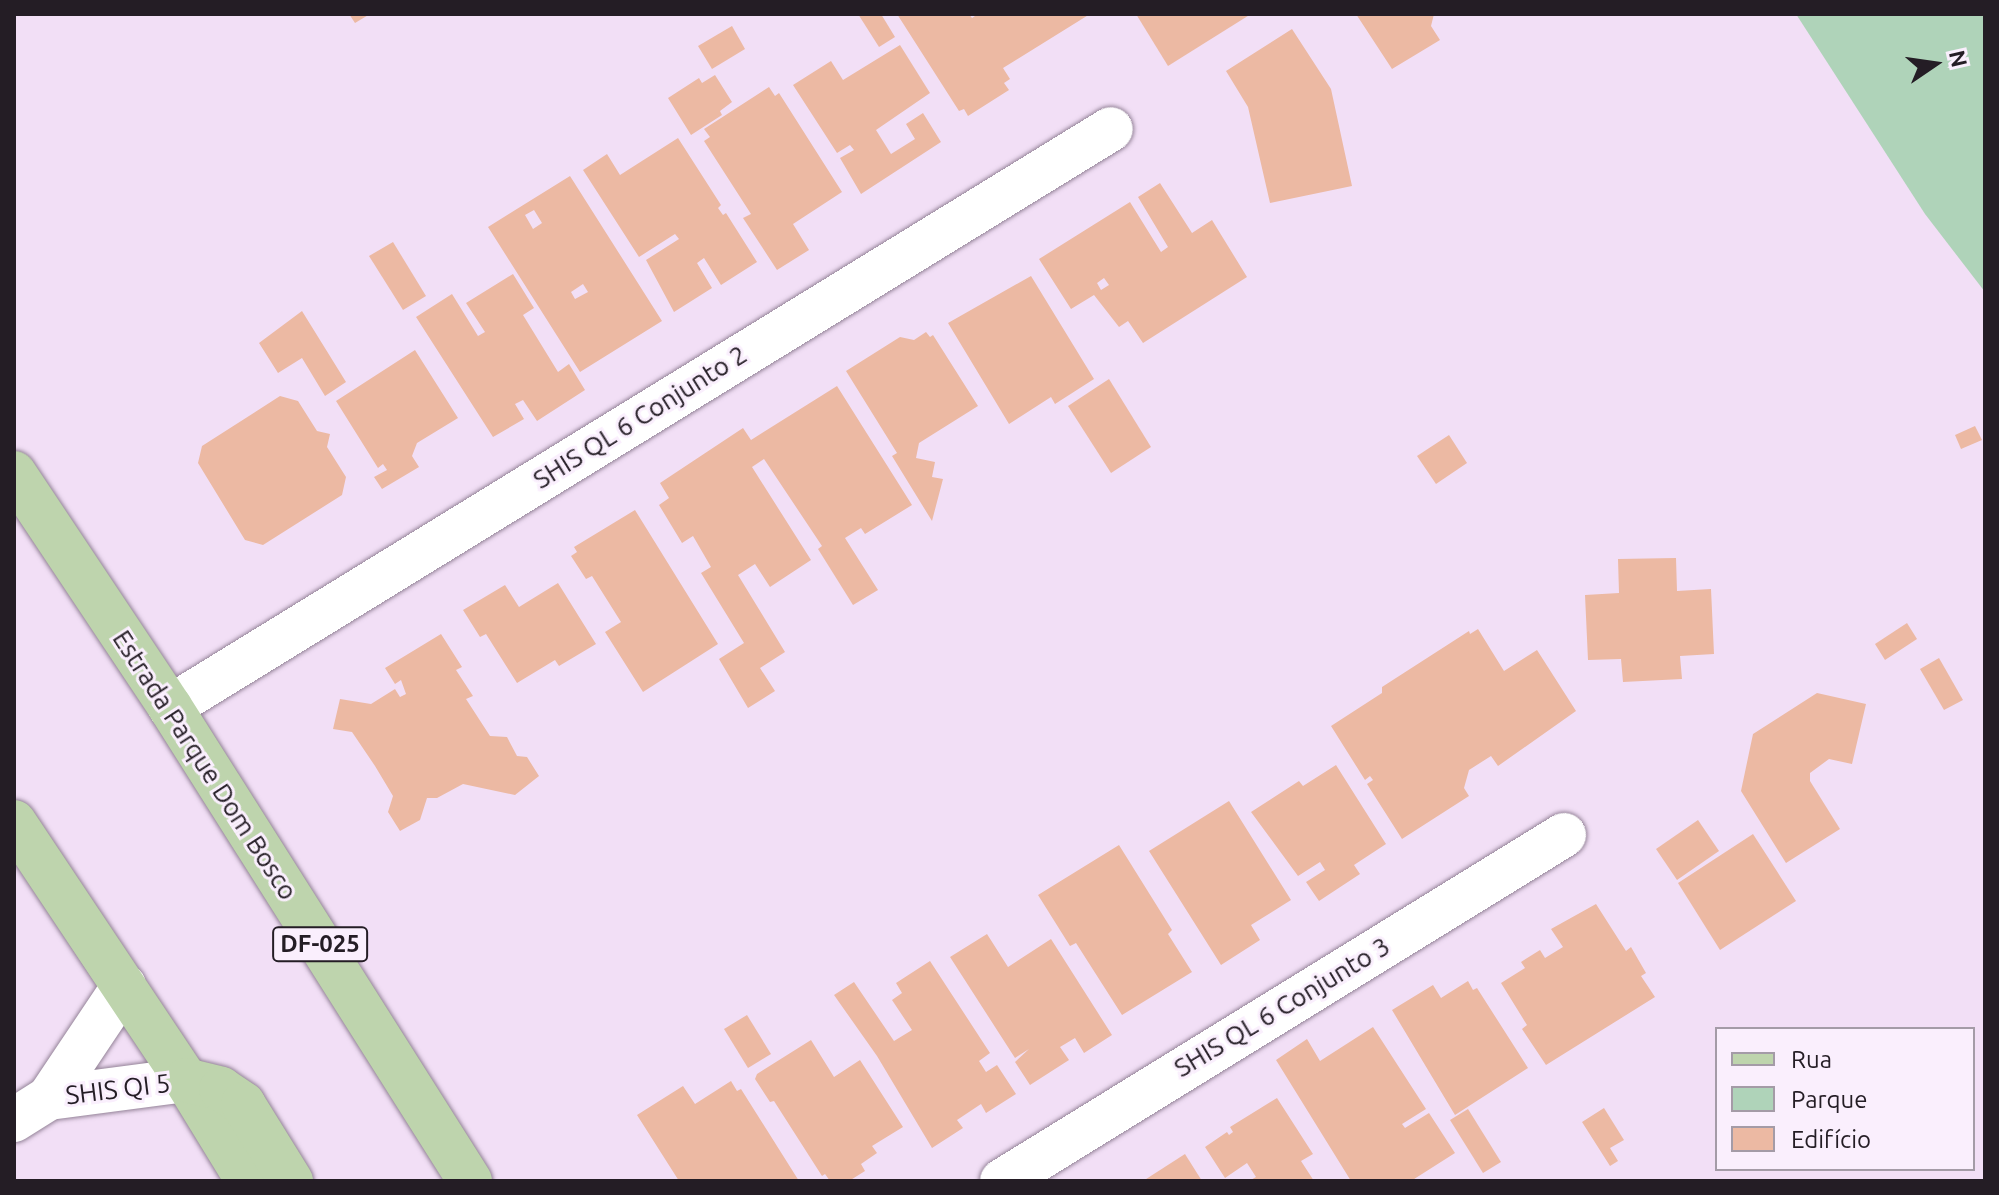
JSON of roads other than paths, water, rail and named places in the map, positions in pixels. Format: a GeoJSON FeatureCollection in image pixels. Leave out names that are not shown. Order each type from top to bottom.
{"type":"FeatureCollection","features":[{"type":"Feature","properties":{"kind":"main road","name":"Estrada Parque Dom Bosco"},"geometry":{"type":"LineString","coordinates":[[14,473],[170,707],[470,1181]]}},
{"type":"Feature","properties":{"kind":"main road"},"geometry":{"type":"LineString","coordinates":[[14,822],[186,1080],[248,1181]]}},
{"type":"Feature","properties":{"kind":"main road"},"geometry":{"type":"LineString","coordinates":[[186,1080],[221,1089],[243,1104],[291,1181]]}},
{"type":"Feature","properties":{"kind":"street","name":"SHIS QL 6 Conjunto 2"},"geometry":{"type":"LineString","coordinates":[[170,707],[1111,129]]}},
{"type":"Feature","properties":{"kind":"street","name":"SHIS QL 6 Conjunto 3"},"geometry":{"type":"LineString","coordinates":[[1002,1181],[1564,835]]}},
{"type":"Feature","properties":{"kind":"street","name":"SHIS QI 5"},"geometry":{"type":"LineString","coordinates":[[31,1109],[124,986]]}},
{"type":"Feature","properties":{"kind":"street","name":"SHIS QI 5"},"geometry":{"type":"LineString","coordinates":[[31,1109],[186,1080]]}}]}
